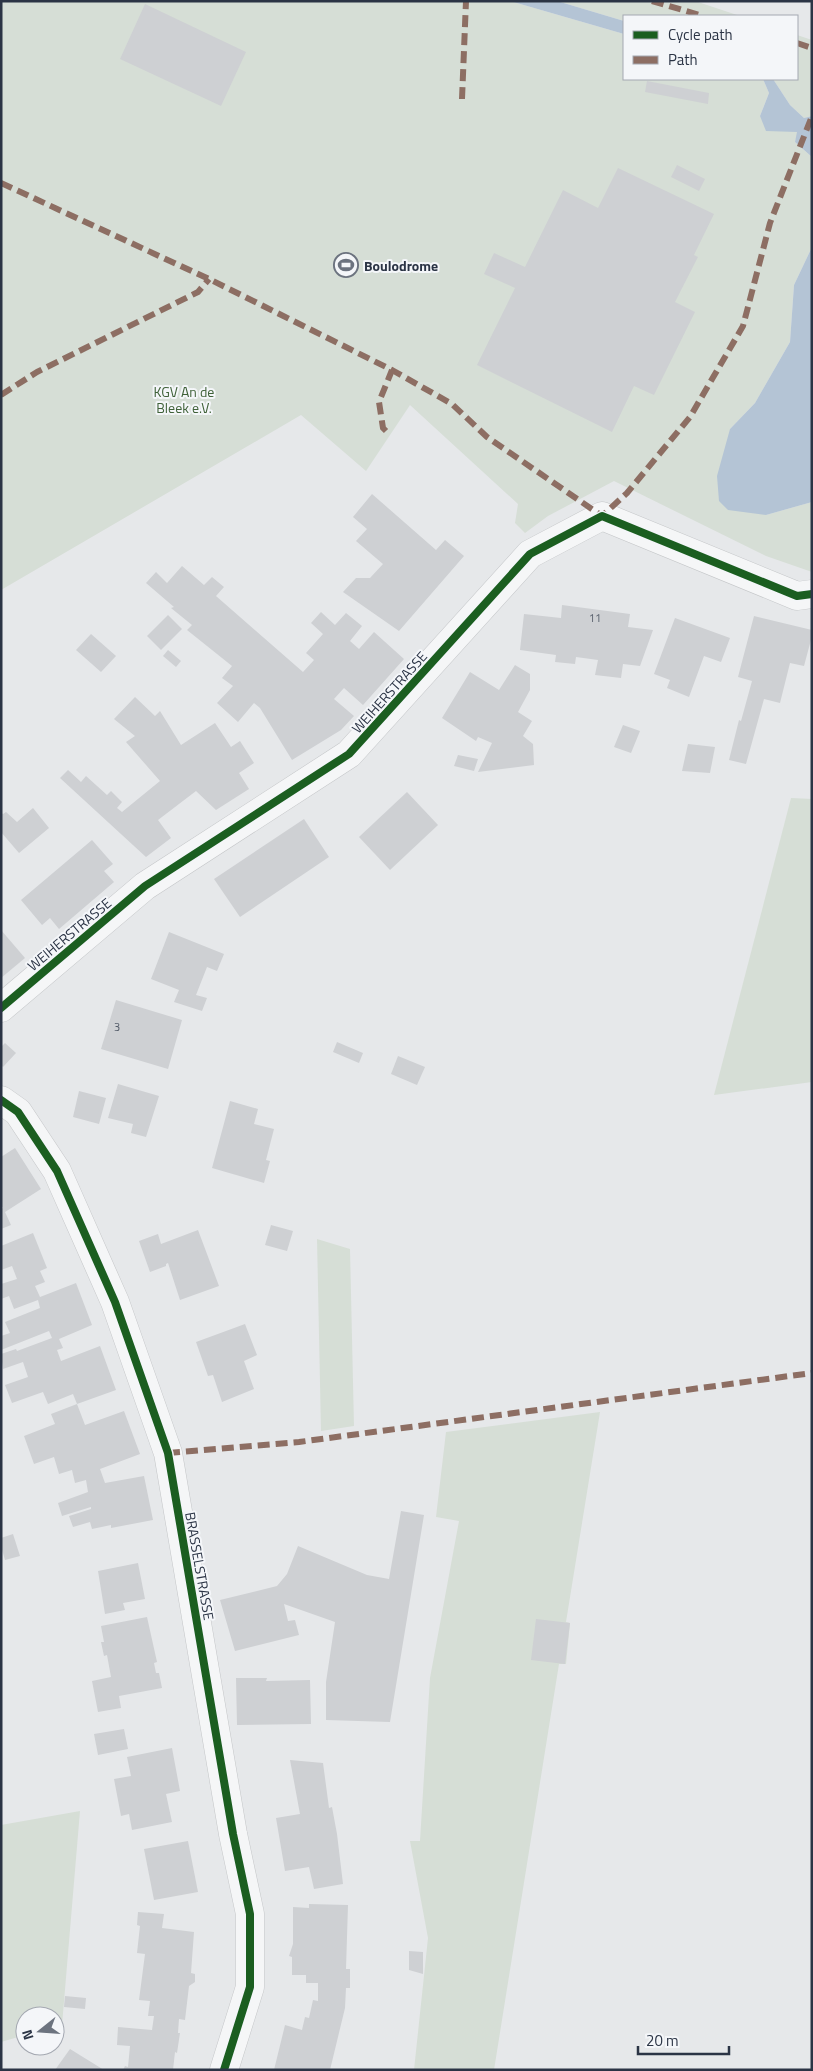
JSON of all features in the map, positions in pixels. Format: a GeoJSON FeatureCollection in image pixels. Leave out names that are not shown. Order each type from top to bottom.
{"type":"FeatureCollection","features":[{"type":"Feature","properties":{"kind":"street","name":"WEIHERSTRASSE"},"geometry":{"type":"LineString","coordinates":[[1,1008],[145,886],[350,754],[530,554],[602,516],[797,596],[812,594]]}},
{"type":"Feature","properties":{"kind":"street","name":"BRASSELSTRASSE"},"geometry":{"type":"LineString","coordinates":[[1,1100],[18,1112],[56,1171],[115,1302],[168,1453],[233,1834],[250,1914],[250,1987],[224,2070]]}},
{"type":"Feature","properties":{"kind":"green space","name":"KGV An de Bleek e.V."},"geometry":{"type":"Polygon","coordinates":[[[1,1],[510,1],[623,34],[623,80],[763,80],[769,93],[760,116],[798,132],[795,142],[812,157],[812,247],[794,285],[790,342],[755,403],[730,429],[766,515],[812,502],[812,572],[766,556],[614,481],[548,516],[525,533],[515,523],[518,504],[410,405],[366,471],[301,415],[1,590],[1,1]]]}},
{"type":"Feature","properties":{"kind":"green space"},"geometry":{"type":"Polygon","coordinates":[[[557,1],[695,1],[737,15],[623,15],[623,21],[557,1]]]}},
{"type":"Feature","properties":{"kind":"green space"},"geometry":{"type":"Polygon","coordinates":[[[798,35],[812,40],[812,116],[804,118],[790,105],[774,80],[798,80],[798,35]]]}},
{"type":"Feature","properties":{"kind":"green space"},"geometry":{"type":"Polygon","coordinates":[[[791,798],[812,799],[812,1082],[714,1095],[791,798]]]}},
{"type":"Feature","properties":{"kind":"green space"},"geometry":{"type":"Polygon","coordinates":[[[317,1239],[350,1249],[354,1426],[321,1431],[317,1239]]]}},
{"type":"Feature","properties":{"kind":"green space"},"geometry":{"type":"Polygon","coordinates":[[[600,1412],[566,1622],[570,1623],[566,1664],[559,1664],[494,2070],[414,2070],[428,1938],[410,1841],[420,1841],[430,1678],[459,1521],[436,1517],[446,1432],[600,1412]]]}},
{"type":"Feature","properties":{"kind":"green space"},"geometry":{"type":"Polygon","coordinates":[[[80,1811],[64,2006],[15,2006],[15,2038],[1,2042],[1,1825],[80,1811]]]}},
{"type":"Feature","properties":{"kind":"water"},"geometry":{"type":"Polygon","coordinates":[[[510,1],[557,1],[623,21],[623,34],[510,1]]]}},
{"type":"Feature","properties":{"kind":"water"},"geometry":{"type":"Polygon","coordinates":[[[763,80],[774,80],[790,105],[804,118],[812,116],[812,157],[795,142],[797,132],[766,131],[760,116],[769,93],[763,80]]]}},
{"type":"Feature","properties":{"kind":"water"},"geometry":{"type":"Polygon","coordinates":[[[812,247],[812,502],[766,515],[728,510],[719,501],[717,476],[730,429],[755,403],[790,342],[794,285],[812,247]]]}},
{"type":"Feature","properties":{"kind":"building"},"geometry":{"type":"Polygon","coordinates":[[[145,4],[246,52],[221,106],[120,59],[145,4]]]}},
{"type":"Feature","properties":{"kind":"building"},"geometry":{"type":"Polygon","coordinates":[[[647,81],[709,93],[708,104],[645,92],[647,81]]]}},
{"type":"Feature","properties":{"kind":"building"},"geometry":{"type":"Polygon","coordinates":[[[677,165],[705,179],[699,191],[671,177],[677,165]]]}},
{"type":"Feature","properties":{"kind":"building"},"geometry":{"type":"Polygon","coordinates":[[[618,168],[714,214],[694,255],[698,257],[675,302],[695,312],[654,395],[634,386],[612,432],[477,365],[515,288],[484,274],[494,253],[525,267],[563,190],[598,208],[618,168]]]}},
{"type":"Feature","properties":{"kind":"building"},"geometry":{"type":"Polygon","coordinates":[[[372,494],[436,550],[445,540],[464,556],[399,631],[343,592],[356,578],[370,578],[383,564],[356,541],[367,529],[353,517],[372,494]]]}},
{"type":"Feature","properties":{"kind":"building"},"geometry":{"type":"Polygon","coordinates":[[[182,566],[204,585],[212,577],[224,587],[216,596],[303,672],[314,660],[306,653],[323,634],[311,623],[321,612],[335,625],[346,613],[362,626],[350,641],[359,649],[374,632],[404,659],[363,705],[344,688],[334,699],[354,716],[341,730],[292,760],[260,708],[254,703],[238,722],[217,703],[233,686],[222,678],[232,666],[187,630],[192,625],[171,608],[174,607],[146,583],[156,572],[167,583],[182,566]]]}},
{"type":"Feature","properties":{"kind":"building"},"geometry":{"type":"Polygon","coordinates":[[[562,605],[630,614],[628,627],[653,630],[640,666],[623,664],[621,678],[595,675],[598,660],[576,657],[575,664],[555,662],[556,655],[520,650],[524,614],[561,618],[562,605]]]}},
{"type":"Feature","properties":{"kind":"building"},"geometry":{"type":"Polygon","coordinates":[[[168,615],[182,629],[161,650],[147,636],[168,615]]]}},
{"type":"Feature","properties":{"kind":"building"},"geometry":{"type":"Polygon","coordinates":[[[754,616],[812,630],[812,636],[804,666],[790,663],[780,703],[764,699],[746,764],[729,760],[739,720],[741,721],[752,681],[738,677],[754,616]]]}},
{"type":"Feature","properties":{"kind":"building"},"geometry":{"type":"Polygon","coordinates":[[[675,618],[730,638],[721,662],[704,656],[689,697],[667,688],[670,680],[654,674],[675,618]]]}},
{"type":"Feature","properties":{"kind":"building"},"geometry":{"type":"Polygon","coordinates":[[[91,634],[116,656],[101,672],[76,650],[91,634]]]}},
{"type":"Feature","properties":{"kind":"building"},"geometry":{"type":"Polygon","coordinates":[[[168,650],[181,661],[176,667],[163,656],[168,650]]]}},
{"type":"Feature","properties":{"kind":"building"},"geometry":{"type":"Polygon","coordinates":[[[515,665],[530,674],[530,690],[518,712],[532,721],[523,736],[533,744],[534,765],[478,772],[492,743],[478,737],[476,741],[442,718],[470,672],[499,690],[515,665]]]}},
{"type":"Feature","properties":{"kind":"building"},"geometry":{"type":"Polygon","coordinates":[[[135,697],[155,716],[160,711],[181,745],[215,723],[231,747],[240,741],[254,763],[239,773],[249,789],[216,810],[196,791],[158,820],[171,838],[146,857],[60,778],[68,770],[81,782],[86,776],[107,795],[111,791],[122,802],[117,808],[122,812],[160,781],[126,742],[135,736],[114,719],[135,697]]]}},
{"type":"Feature","properties":{"kind":"building"},"geometry":{"type":"Polygon","coordinates":[[[623,725],[640,731],[631,753],[614,747],[623,725]]]}},
{"type":"Feature","properties":{"kind":"building"},"geometry":{"type":"Polygon","coordinates":[[[688,744],[715,747],[710,773],[682,771],[688,744]]]}},
{"type":"Feature","properties":{"kind":"building"},"geometry":{"type":"Polygon","coordinates":[[[458,755],[478,759],[474,771],[454,766],[458,755]]]}},
{"type":"Feature","properties":{"kind":"building"},"geometry":{"type":"Polygon","coordinates":[[[407,792],[438,825],[390,870],[359,837],[407,792]]]}},
{"type":"Feature","properties":{"kind":"building"},"geometry":{"type":"Polygon","coordinates":[[[33,808],[49,828],[19,853],[1,832],[1,813],[6,812],[17,822],[33,808]]]}},
{"type":"Feature","properties":{"kind":"building"},"geometry":{"type":"Polygon","coordinates":[[[304,819],[329,857],[240,917],[214,879],[304,819]]]}},
{"type":"Feature","properties":{"kind":"building"},"geometry":{"type":"Polygon","coordinates":[[[92,840],[113,864],[104,871],[114,882],[59,929],[50,918],[42,925],[21,900],[92,840]]]}},
{"type":"Feature","properties":{"kind":"building"},"geometry":{"type":"Polygon","coordinates":[[[1,930],[25,958],[1,978],[1,930]]]}},
{"type":"Feature","properties":{"kind":"building"},"geometry":{"type":"Polygon","coordinates":[[[169,932],[224,954],[217,971],[207,967],[196,995],[207,998],[202,1011],[174,1002],[179,990],[151,979],[169,932]]]}},
{"type":"Feature","properties":{"kind":"building"},"geometry":{"type":"Polygon","coordinates":[[[116,1000],[182,1020],[168,1069],[101,1049],[116,1000]]]}},
{"type":"Feature","properties":{"kind":"building"},"geometry":{"type":"Polygon","coordinates":[[[337,1042],[363,1053],[359,1063],[333,1052],[337,1042]]]}},
{"type":"Feature","properties":{"kind":"building"},"geometry":{"type":"Polygon","coordinates":[[[5,1043],[16,1053],[3,1067],[1,1065],[1,1047],[5,1043]]]}},
{"type":"Feature","properties":{"kind":"building"},"geometry":{"type":"Polygon","coordinates":[[[398,1056],[425,1067],[417,1085],[391,1074],[398,1056]]]}},
{"type":"Feature","properties":{"kind":"building"},"geometry":{"type":"Polygon","coordinates":[[[118,1084],[159,1096],[146,1137],[131,1133],[133,1124],[108,1118],[118,1084]]]}},
{"type":"Feature","properties":{"kind":"building"},"geometry":{"type":"Polygon","coordinates":[[[79,1091],[106,1098],[99,1124],[73,1117],[79,1091]]]}},
{"type":"Feature","properties":{"kind":"building"},"geometry":{"type":"Polygon","coordinates":[[[230,1101],[258,1109],[254,1124],[274,1129],[266,1160],[270,1161],[264,1183],[212,1168],[230,1101]]]}},
{"type":"Feature","properties":{"kind":"building"},"geometry":{"type":"Polygon","coordinates":[[[15,1148],[41,1189],[5,1212],[11,1225],[1,1229],[1,1209],[3,1208],[1,1205],[1,1157],[15,1148]]]}},
{"type":"Feature","properties":{"kind":"building"},"geometry":{"type":"Polygon","coordinates":[[[271,1225],[293,1231],[287,1251],[265,1245],[271,1225]]]}},
{"type":"Feature","properties":{"kind":"building"},"geometry":{"type":"Polygon","coordinates":[[[198,1230],[219,1286],[180,1300],[168,1263],[166,1266],[150,1272],[139,1241],[158,1234],[161,1244],[198,1230]]]}},
{"type":"Feature","properties":{"kind":"building"},"geometry":{"type":"Polygon","coordinates":[[[33,1233],[47,1268],[40,1271],[45,1282],[35,1286],[40,1297],[76,1283],[92,1325],[59,1339],[63,1348],[57,1350],[61,1361],[100,1346],[116,1390],[77,1404],[73,1394],[48,1404],[43,1392],[12,1403],[5,1385],[28,1377],[23,1362],[3,1369],[1,1354],[16,1349],[17,1351],[52,1338],[49,1331],[1,1350],[1,1336],[10,1333],[5,1322],[40,1308],[38,1300],[14,1309],[9,1296],[1,1299],[1,1284],[17,1279],[12,1266],[1,1270],[1,1246],[33,1233]]]}},
{"type":"Feature","properties":{"kind":"building"},"geometry":{"type":"Polygon","coordinates":[[[245,1324],[257,1355],[244,1361],[254,1389],[222,1402],[213,1375],[208,1376],[196,1342],[245,1324]]]}},
{"type":"Feature","properties":{"kind":"building"},"geometry":{"type":"Polygon","coordinates":[[[77,1404],[85,1425],[124,1411],[140,1454],[100,1469],[105,1483],[144,1476],[153,1520],[111,1528],[111,1525],[92,1529],[90,1522],[73,1527],[69,1516],[91,1509],[91,1507],[62,1516],[58,1503],[88,1492],[86,1480],[75,1483],[72,1470],[59,1474],[54,1457],[34,1464],[24,1436],[55,1424],[51,1414],[77,1404]]]}},
{"type":"Feature","properties":{"kind":"building"},"geometry":{"type":"Polygon","coordinates":[[[401,1511],[424,1515],[390,1722],[326,1720],[326,1682],[335,1622],[284,1604],[288,1621],[295,1620],[299,1635],[235,1651],[220,1600],[277,1586],[287,1574],[298,1546],[367,1575],[389,1579],[401,1511]]]}},
{"type":"Feature","properties":{"kind":"building"},"geometry":{"type":"Polygon","coordinates":[[[13,1534],[20,1556],[5,1560],[1,1538],[13,1534]]]}},
{"type":"Feature","properties":{"kind":"building"},"geometry":{"type":"Polygon","coordinates":[[[138,1563],[145,1599],[123,1603],[125,1610],[105,1614],[98,1571],[138,1563]]]}},
{"type":"Feature","properties":{"kind":"building"},"geometry":{"type":"Polygon","coordinates":[[[147,1617],[157,1662],[154,1663],[156,1673],[159,1673],[162,1688],[119,1696],[121,1708],[98,1712],[92,1681],[111,1677],[107,1655],[104,1656],[101,1642],[104,1642],[101,1626],[147,1617]]]}},
{"type":"Feature","properties":{"kind":"building"},"geometry":{"type":"Polygon","coordinates":[[[536,1619],[570,1623],[565,1664],[531,1660],[536,1619]]]}},
{"type":"Feature","properties":{"kind":"building"},"geometry":{"type":"Polygon","coordinates":[[[236,1678],[267,1678],[266,1681],[310,1680],[311,1724],[237,1725],[236,1678]]]}},
{"type":"Feature","properties":{"kind":"building"},"geometry":{"type":"Polygon","coordinates":[[[124,1729],[128,1749],[98,1755],[94,1734],[124,1729]]]}},
{"type":"Feature","properties":{"kind":"building"},"geometry":{"type":"Polygon","coordinates":[[[172,1748],[180,1791],[166,1794],[172,1822],[132,1830],[129,1814],[121,1816],[114,1779],[131,1776],[127,1757],[172,1748]]]}},
{"type":"Feature","properties":{"kind":"building"},"geometry":{"type":"Polygon","coordinates":[[[290,1760],[323,1763],[329,1808],[332,1807],[337,1834],[343,1884],[314,1889],[309,1867],[285,1871],[276,1818],[300,1814],[290,1760]]]}},
{"type":"Feature","properties":{"kind":"building"},"geometry":{"type":"Polygon","coordinates":[[[188,1841],[198,1892],[154,1900],[144,1849],[188,1841]]]}},
{"type":"Feature","properties":{"kind":"building"},"geometry":{"type":"Polygon","coordinates":[[[309,1904],[348,1905],[346,1969],[350,1969],[350,1988],[346,1988],[345,2008],[330,2070],[274,2070],[285,2025],[302,2030],[305,2017],[309,2018],[313,2000],[318,2001],[318,1983],[306,1983],[306,1975],[292,1975],[292,1957],[289,1956],[293,1944],[293,1907],[309,1908],[309,1904]]]}},
{"type":"Feature","properties":{"kind":"building"},"geometry":{"type":"Polygon","coordinates":[[[138,1912],[164,1914],[162,1928],[194,1932],[191,1973],[195,1974],[195,1982],[189,1986],[185,2020],[179,2019],[178,2033],[180,2033],[173,2070],[123,2070],[125,2066],[128,2067],[130,2046],[117,2045],[118,2027],[152,2030],[154,2016],[148,2016],[150,2001],[139,2000],[145,1954],[137,1953],[140,1926],[137,1925],[138,1912]]]}},
{"type":"Feature","properties":{"kind":"building"},"geometry":{"type":"Polygon","coordinates":[[[409,1951],[423,1952],[423,1974],[409,1970],[409,1951]]]}},
{"type":"Feature","properties":{"kind":"building"},"geometry":{"type":"Polygon","coordinates":[[[65,1996],[86,1998],[85,2009],[64,2006],[65,1996]]]}},
{"type":"Feature","properties":{"kind":"building"},"geometry":{"type":"Polygon","coordinates":[[[70,2049],[104,2070],[55,2070],[70,2049]]]}},
{"type":"Feature","properties":{"kind":"marked path"},"geometry":{"type":"LineString","coordinates":[[462,99],[466,1]]}},
{"type":"Feature","properties":{"kind":"marked path"},"geometry":{"type":"LineString","coordinates":[[652,1],[700,15]]}},
{"type":"Feature","properties":{"kind":"marked path"},"geometry":{"type":"LineString","coordinates":[[798,43],[812,48]]}},
{"type":"Feature","properties":{"kind":"marked path"},"geometry":{"type":"LineString","coordinates":[[1,183],[209,279],[392,370],[452,404],[487,437],[602,516],[627,493],[690,417],[743,326],[770,223],[812,116]]}},
{"type":"Feature","properties":{"kind":"marked path"},"geometry":{"type":"LineString","coordinates":[[1,395],[37,372],[198,292],[209,279]]}},
{"type":"Feature","properties":{"kind":"marked path"},"geometry":{"type":"LineString","coordinates":[[386,431],[383,428],[379,402],[392,370]]}},
{"type":"Feature","properties":{"kind":"marked path"},"geometry":{"type":"LineString","coordinates":[[168,1453],[299,1442],[812,1373]]}},
{"type":"Feature","properties":{"kind":"cycle path"},"geometry":{"type":"LineString","coordinates":[[1,1008],[145,886],[349,754],[530,554],[602,516],[797,596],[812,594]]}},
{"type":"Feature","properties":{"kind":"cycle path"},"geometry":{"type":"LineString","coordinates":[[1,1100],[18,1112],[57,1171],[115,1302],[168,1453],[233,1834],[250,1914],[250,1987],[224,2070]]}},
{"type":"Feature","properties":{"kind":"place","name":"Boulodrome"},"geometry":{"type":"Point","coordinates":[346,265]}}]}
